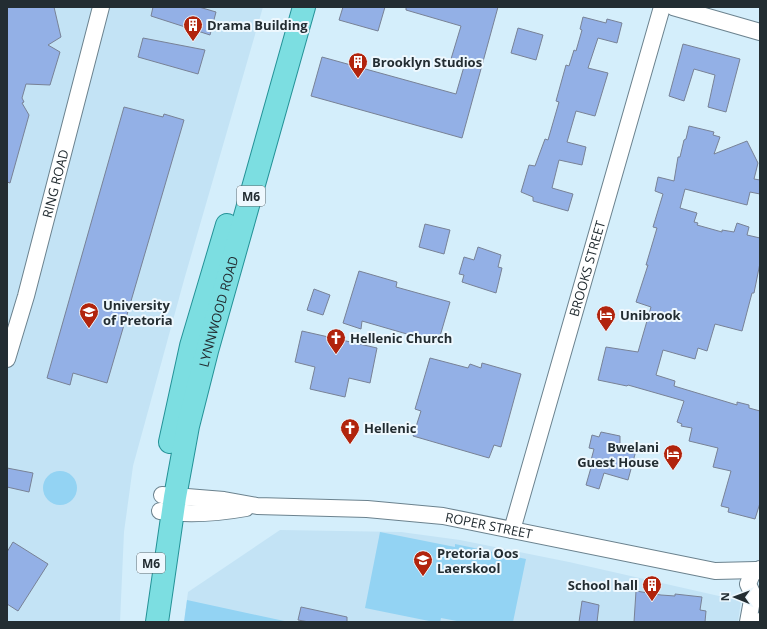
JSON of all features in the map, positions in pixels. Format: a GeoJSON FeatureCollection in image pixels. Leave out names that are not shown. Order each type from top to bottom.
{"type":"FeatureCollection","features":[{"type":"Feature","properties":{"kind":"main road","name":"LYNNWOOD ROAD"},"geometry":{"type":"LineString","coordinates":[[157,622],[167,504],[166,462],[174,419],[191,346],[289,7]]}},
{"type":"Feature","properties":{"kind":"main road","name":"LYNNWOOD ROAD"},"geometry":{"type":"LineString","coordinates":[[144,622],[167,504],[207,351],[304,7]]}},
{"type":"Feature","properties":{"kind":"street","name":"RING ROAD"},"geometry":{"type":"LineString","coordinates":[[7,359],[26,296],[101,7]]}},
{"type":"Feature","properties":{"kind":"street","name":"BROOKS STREET"},"geometry":{"type":"LineString","coordinates":[[512,530],[662,7]]}},
{"type":"Feature","properties":{"kind":"street"},"geometry":{"type":"LineString","coordinates":[[673,7],[760,32]]}},
{"type":"Feature","properties":{"kind":"street","name":"ROPER STREET"},"geometry":{"type":"LineString","coordinates":[[167,504],[224,500],[257,506],[367,509],[443,516],[718,572],[758,569]]}},
{"type":"Feature","properties":{"kind":"street"},"geometry":{"type":"LineString","coordinates":[[748,622],[754,595],[748,584],[758,569]]}},
{"type":"Feature","properties":{"kind":"street","name":"ROPER STREET"},"geometry":{"type":"LineString","coordinates":[[718,572],[754,595]]}},
{"type":"Feature","properties":{"kind":"shaded area","name":"University of Pretoria"},"geometry":{"type":"Polygon","coordinates":[[[7,7],[263,7],[184,280],[133,466],[124,532],[120,622],[7,622],[7,7]]]}},
{"type":"Feature","properties":{"kind":"shaded area"},"geometry":{"type":"Polygon","coordinates":[[[60,471],[72,476],[77,488],[72,500],[60,505],[48,500],[43,488],[48,476],[60,471]]]}},
{"type":"Feature","properties":{"kind":"shaded area","name":"Pretoria Oos Laerskool"},"geometry":{"type":"Polygon","coordinates":[[[280,530],[401,532],[460,540],[569,562],[741,601],[738,622],[184,622],[188,592],[280,530]]]}},
{"type":"Feature","properties":{"kind":"shaded area"},"geometry":{"type":"Polygon","coordinates":[[[380,532],[455,547],[455,544],[526,559],[513,622],[462,622],[441,618],[440,622],[434,622],[365,608],[380,532]]]}},
{"type":"Feature","properties":{"kind":"shaded area"},"geometry":{"type":"Polygon","coordinates":[[[187,600],[289,622],[184,622],[187,600]]]}},
{"type":"Feature","properties":{"kind":"building"},"geometry":{"type":"Polygon","coordinates":[[[7,7],[54,7],[61,37],[48,45],[60,52],[50,85],[26,84],[22,98],[24,102],[22,103],[29,115],[10,183],[7,182],[7,7]]]}},
{"type":"Feature","properties":{"kind":"building"},"geometry":{"type":"Polygon","coordinates":[[[153,7],[199,7],[216,12],[210,35],[151,16],[153,7]]]}},
{"type":"Feature","properties":{"kind":"building","name":"Brooklyn Studios"},"geometry":{"type":"Polygon","coordinates":[[[343,7],[385,7],[378,31],[339,20],[343,7]]]}},
{"type":"Feature","properties":{"kind":"building","name":"Brooklyn Studios"},"geometry":{"type":"Polygon","coordinates":[[[406,7],[498,7],[462,138],[311,96],[322,57],[456,94],[465,63],[451,59],[461,26],[406,10],[406,7]]]}},
{"type":"Feature","properties":{"kind":"building"},"geometry":{"type":"Polygon","coordinates":[[[583,17],[606,23],[607,19],[622,23],[617,43],[598,38],[588,68],[608,73],[595,116],[576,111],[567,142],[586,147],[582,165],[559,160],[552,188],[573,194],[568,211],[533,201],[533,197],[521,192],[529,165],[535,166],[545,139],[548,140],[559,102],[556,101],[566,65],[569,66],[574,50],[576,51],[582,30],[580,29],[583,17]]]}},
{"type":"Feature","properties":{"kind":"building"},"geometry":{"type":"Polygon","coordinates":[[[518,28],[543,35],[536,60],[511,53],[518,28]]]}},
{"type":"Feature","properties":{"kind":"building"},"geometry":{"type":"Polygon","coordinates":[[[143,38],[205,50],[198,74],[138,57],[143,38]]]}},
{"type":"Feature","properties":{"kind":"building"},"geometry":{"type":"Polygon","coordinates":[[[683,44],[740,59],[726,112],[708,107],[715,75],[694,69],[684,101],[669,96],[683,44]]]}},
{"type":"Feature","properties":{"kind":"building"},"geometry":{"type":"Polygon","coordinates":[[[124,107],[163,117],[164,114],[184,120],[107,383],[73,373],[70,385],[47,378],[124,107]]]}},
{"type":"Feature","properties":{"kind":"building"},"geometry":{"type":"Polygon","coordinates":[[[689,126],[714,132],[713,135],[720,137],[714,154],[747,141],[758,163],[754,179],[760,180],[760,194],[750,192],[747,205],[685,189],[680,208],[697,213],[694,222],[698,223],[697,225],[722,232],[722,230],[734,232],[737,223],[749,227],[747,235],[760,238],[760,263],[754,293],[752,293],[742,331],[715,324],[707,351],[698,348],[695,359],[663,350],[656,375],[675,381],[674,386],[737,405],[737,402],[749,405],[749,408],[760,411],[760,503],[755,519],[728,512],[729,508],[721,506],[731,471],[713,467],[718,448],[689,441],[692,428],[681,426],[682,424],[677,422],[684,401],[628,385],[598,380],[606,347],[638,352],[651,307],[636,302],[648,265],[646,265],[657,228],[653,227],[663,194],[655,191],[658,177],[674,181],[678,157],[680,157],[689,126]]]}},
{"type":"Feature","properties":{"kind":"building"},"geometry":{"type":"Polygon","coordinates":[[[425,224],[450,230],[444,254],[419,247],[425,224]]]}},
{"type":"Feature","properties":{"kind":"building"},"geometry":{"type":"Polygon","coordinates":[[[478,247],[501,255],[498,267],[502,268],[496,293],[462,282],[464,275],[459,274],[464,257],[474,260],[478,247]]]}},
{"type":"Feature","properties":{"kind":"building"},"geometry":{"type":"Polygon","coordinates":[[[359,271],[397,282],[396,287],[450,302],[438,343],[362,321],[361,329],[343,323],[359,271]]]}},
{"type":"Feature","properties":{"kind":"building"},"geometry":{"type":"Polygon","coordinates":[[[314,289],[330,295],[323,315],[307,310],[314,289]]]}},
{"type":"Feature","properties":{"kind":"building","name":"Hellenic Church"},"geometry":{"type":"Polygon","coordinates":[[[302,331],[377,348],[370,383],[349,378],[345,397],[310,389],[315,367],[295,362],[302,331]]]}},
{"type":"Feature","properties":{"kind":"building"},"geometry":{"type":"Polygon","coordinates":[[[430,358],[468,368],[470,364],[481,368],[482,363],[521,374],[501,447],[494,445],[489,458],[413,436],[421,411],[415,409],[430,358]]]}},
{"type":"Feature","properties":{"kind":"building"},"geometry":{"type":"Polygon","coordinates":[[[601,432],[620,436],[620,444],[637,447],[628,480],[604,473],[599,489],[586,485],[592,464],[590,464],[594,449],[589,448],[592,435],[599,437],[601,432]]]}},
{"type":"Feature","properties":{"kind":"building"},"geometry":{"type":"Polygon","coordinates":[[[7,468],[33,473],[29,492],[7,487],[7,468]]]}},
{"type":"Feature","properties":{"kind":"building"},"geometry":{"type":"Polygon","coordinates":[[[13,542],[48,564],[18,611],[7,604],[7,552],[13,542]]]}},
{"type":"Feature","properties":{"kind":"building"},"geometry":{"type":"Polygon","coordinates":[[[636,591],[661,595],[675,596],[675,594],[702,597],[700,610],[706,611],[705,622],[634,622],[636,591]]]}},
{"type":"Feature","properties":{"kind":"building"},"geometry":{"type":"Polygon","coordinates":[[[582,601],[599,605],[597,622],[579,622],[582,601]]]}},
{"type":"Feature","properties":{"kind":"building"},"geometry":{"type":"Polygon","coordinates":[[[301,607],[347,617],[347,622],[309,622],[298,620],[301,607]]]}},
{"type":"Feature","properties":{"kind":"place","name":"Drama Building"},"geometry":{"type":"Point","coordinates":[193,42]}},
{"type":"Feature","properties":{"kind":"place","name":"Brooklyn Studios"},"geometry":{"type":"Point","coordinates":[358,79]}},
{"type":"Feature","properties":{"kind":"place","name":"University of Pretoria"},"geometry":{"type":"Point","coordinates":[89,329]}},
{"type":"Feature","properties":{"kind":"place","name":"Unibrook"},"geometry":{"type":"Point","coordinates":[606,332]}},
{"type":"Feature","properties":{"kind":"place","name":"Hellenic Church"},"geometry":{"type":"Point","coordinates":[336,355]}},
{"type":"Feature","properties":{"kind":"place","name":"Hellenic"},"geometry":{"type":"Point","coordinates":[350,445]}},
{"type":"Feature","properties":{"kind":"place","name":"Bwelani Guest House"},"geometry":{"type":"Point","coordinates":[673,471]}},
{"type":"Feature","properties":{"kind":"place","name":"Pretoria Oos Laerskool"},"geometry":{"type":"Point","coordinates":[423,577]}},
{"type":"Feature","properties":{"kind":"place","name":"School hall"},"geometry":{"type":"Point","coordinates":[652,602]}}]}
